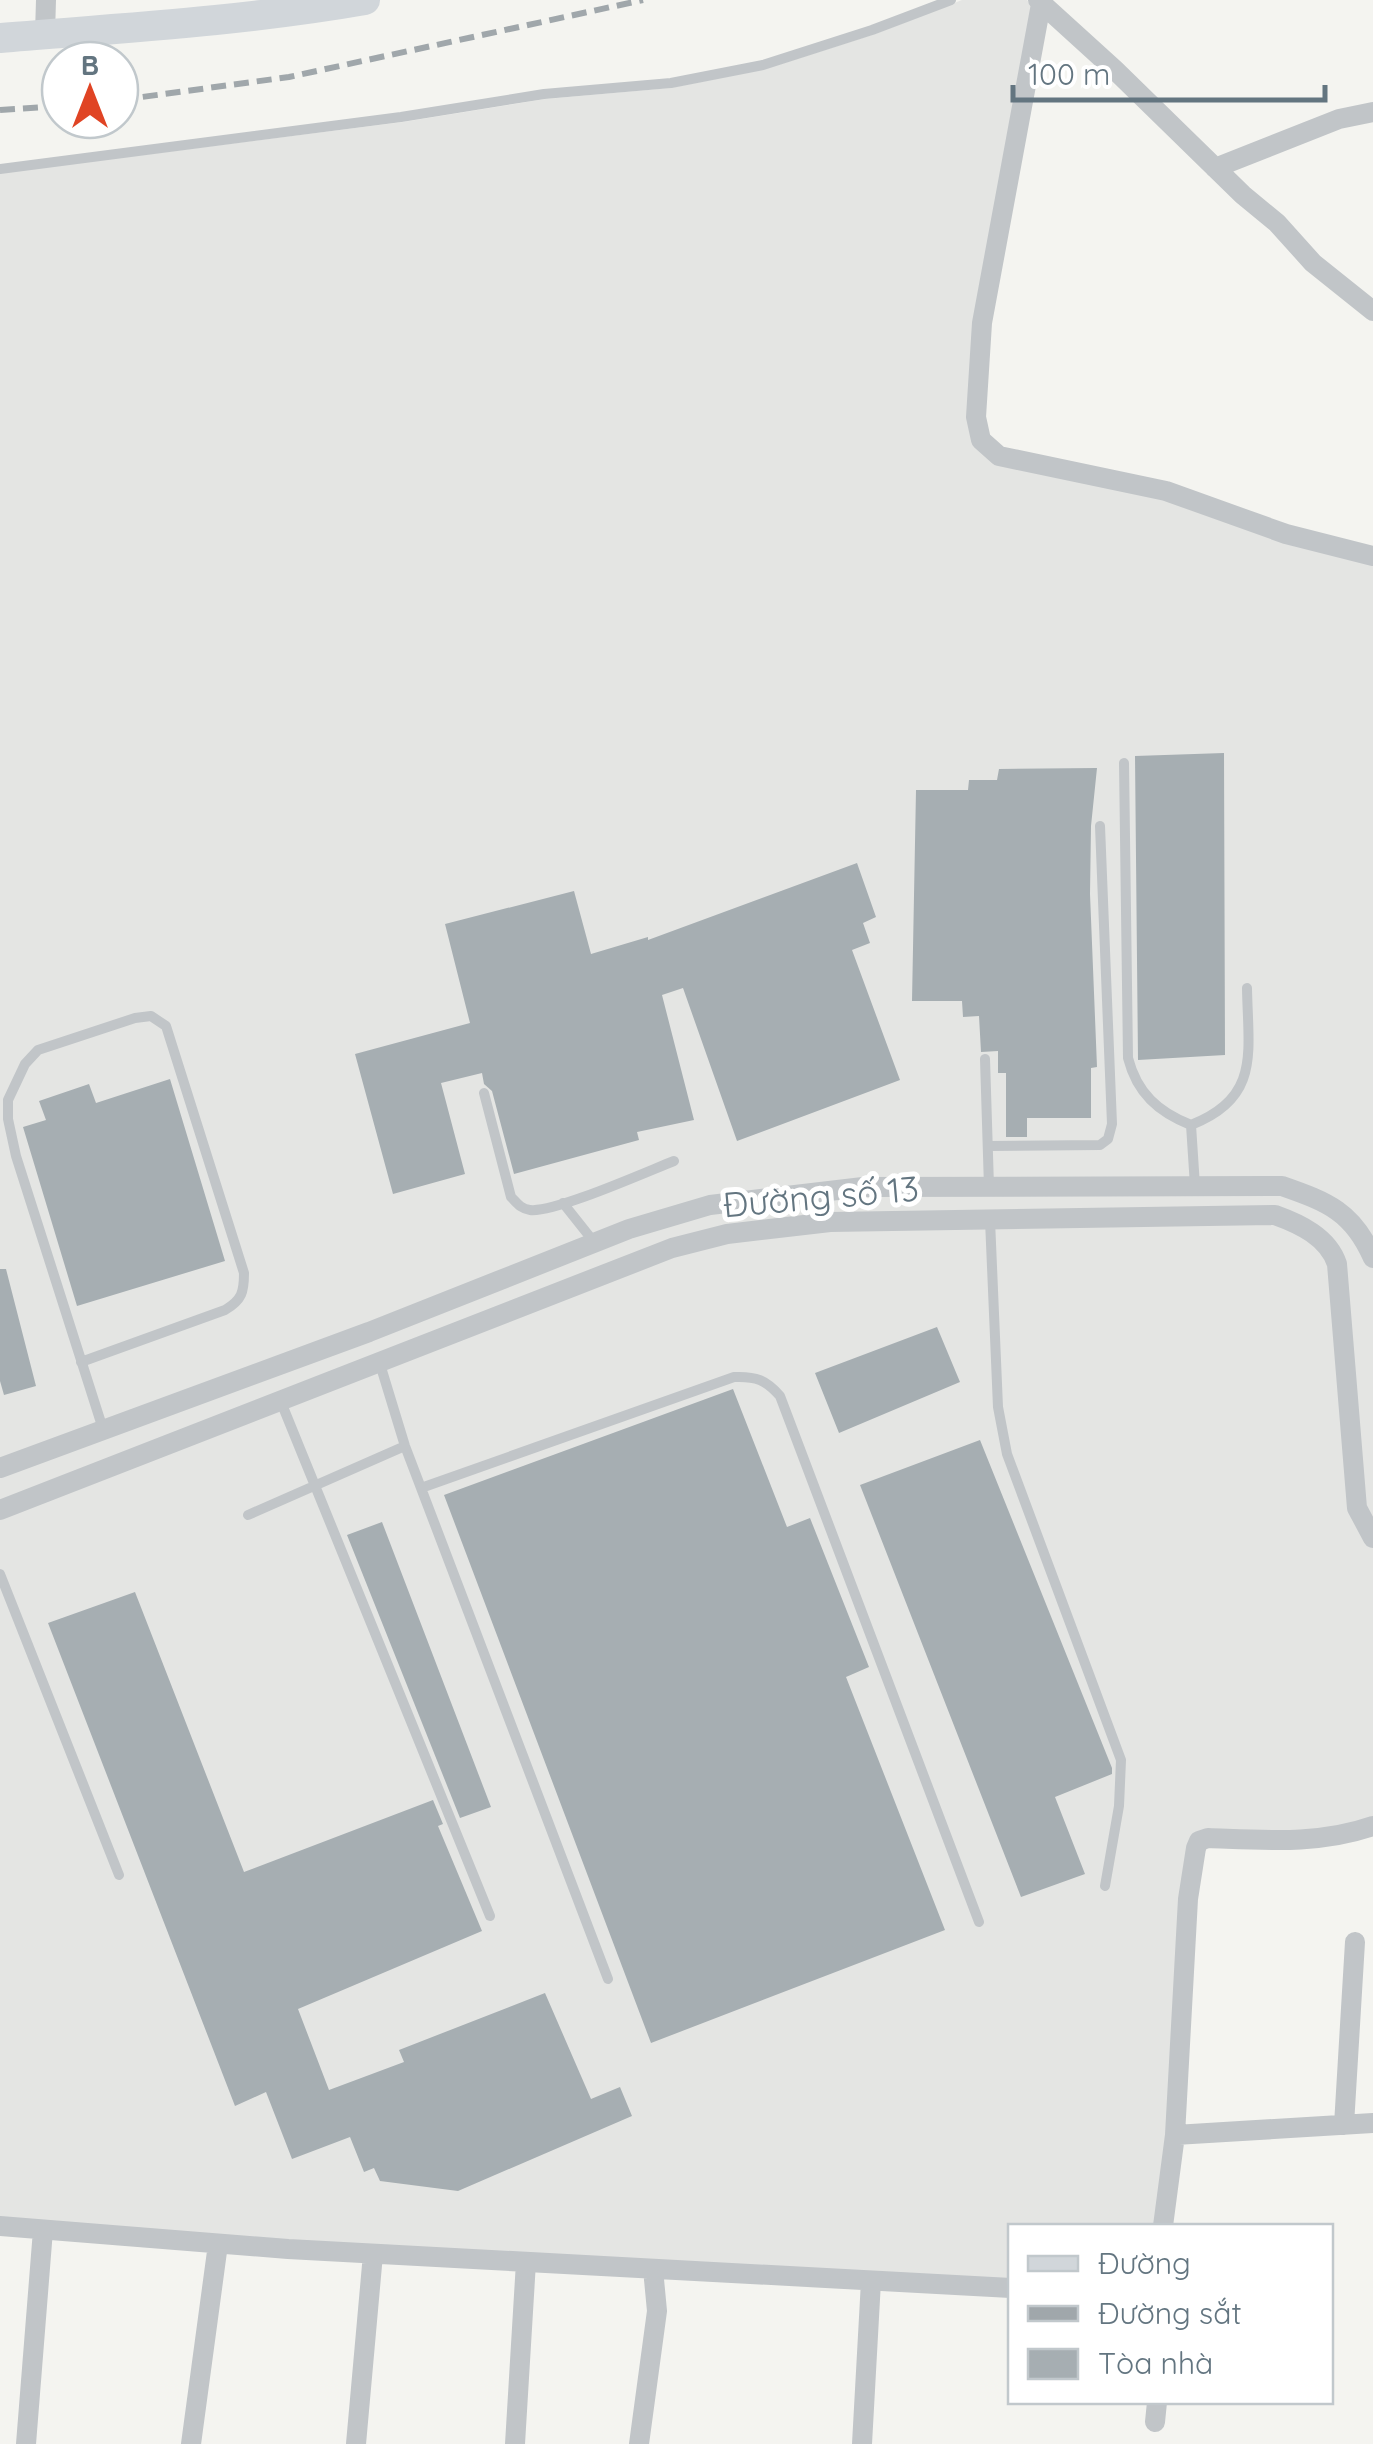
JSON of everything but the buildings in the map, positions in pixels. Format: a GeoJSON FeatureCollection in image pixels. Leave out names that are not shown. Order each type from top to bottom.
{"type":"FeatureCollection","features":[{"type":"Feature","properties":{"kind":"street"},"geometry":{"type":"LineString","coordinates":[[45,34],[46,0]]}},
{"type":"Feature","properties":{"kind":"street"},"geometry":{"type":"LineString","coordinates":[[0,38],[366,0]]}},
{"type":"Feature","properties":{"kind":"street"},"geometry":{"type":"LineString","coordinates":[[1039,2],[1277,223],[1313,263],[1373,310]]}},
{"type":"Feature","properties":{"kind":"street"},"geometry":{"type":"LineString","coordinates":[[1039,2],[982,323],[976,417],[981,440],[1000,456],[1166,490],[1220,512],[1373,556]]}},
{"type":"Feature","properties":{"kind":"street"},"geometry":{"type":"LineString","coordinates":[[1215,168],[1339,119],[1373,112]]}},
{"type":"Feature","properties":{"kind":"street","name":"Đường số 13"},"geometry":{"type":"LineString","coordinates":[[0,1468],[370,1332],[594,1242],[710,1205],[863,1187],[1282,1186],[1337,1208]]}},
{"type":"Feature","properties":{"kind":"street"},"geometry":{"type":"LineString","coordinates":[[990,1187],[990,1220]]}},
{"type":"Feature","properties":{"kind":"street"},"geometry":{"type":"LineString","coordinates":[[1373,1258],[1352,1220],[1337,1208],[1319,1238],[1338,1264],[1357,1508],[1373,1538]]}},
{"type":"Feature","properties":{"kind":"street","name":"Đường số 13"},"geometry":{"type":"LineString","coordinates":[[0,1510],[672,1248],[727,1234],[830,1222],[1275,1215],[1300,1224],[1319,1238]]}},
{"type":"Feature","properties":{"kind":"street"},"geometry":{"type":"LineString","coordinates":[[370,1332],[380,1364]]}},
{"type":"Feature","properties":{"kind":"street"},"geometry":{"type":"LineString","coordinates":[[103,1430],[115,1462]]}},
{"type":"Feature","properties":{"kind":"street"},"geometry":{"type":"LineString","coordinates":[[1163,2224],[1176,2135],[1188,1899],[1200,1841],[1336,1838],[1373,1826]]}},
{"type":"Feature","properties":{"kind":"street"},"geometry":{"type":"LineString","coordinates":[[1344,2125],[1354,1942]]}},
{"type":"Feature","properties":{"kind":"street"},"geometry":{"type":"LineString","coordinates":[[1176,2135],[1373,2123]]}},
{"type":"Feature","properties":{"kind":"street"},"geometry":{"type":"LineString","coordinates":[[0,2226],[372,2254],[1008,2288]]}},
{"type":"Feature","properties":{"kind":"street"},"geometry":{"type":"LineString","coordinates":[[26,2444],[44,2230]]}},
{"type":"Feature","properties":{"kind":"street"},"geometry":{"type":"LineString","coordinates":[[191,2444],[218,2244]]}},
{"type":"Feature","properties":{"kind":"street"},"geometry":{"type":"LineString","coordinates":[[356,2444],[372,2254]]}},
{"type":"Feature","properties":{"kind":"street"},"geometry":{"type":"LineString","coordinates":[[515,2444],[526,2262]]}},
{"type":"Feature","properties":{"kind":"street"},"geometry":{"type":"LineString","coordinates":[[639,2444],[657,2311],[654,2269]]}},
{"type":"Feature","properties":{"kind":"street"},"geometry":{"type":"LineString","coordinates":[[862,2444],[871,2281]]}},
{"type":"Feature","properties":{"kind":"lane"},"geometry":{"type":"LineString","coordinates":[[0,169],[401,117],[544,94],[671,83],[764,64],[951,0]]}},
{"type":"Feature","properties":{"kind":"lane"},"geometry":{"type":"LineString","coordinates":[[1124,764],[1128,1058],[1133,1078],[1166,1115],[1190,1125],[1218,1114],[1244,1084],[1247,988]]}},
{"type":"Feature","properties":{"kind":"lane"},"geometry":{"type":"LineString","coordinates":[[989,1146],[1100,1145],[1108,1139],[1112,1124],[1100,826]]}},
{"type":"Feature","properties":{"kind":"lane"},"geometry":{"type":"LineString","coordinates":[[81,1362],[225,1310],[237,1303],[244,1291],[244,1273],[166,1026],[150,1016],[38,1050],[25,1064],[8,1100],[16,1156],[81,1362],[103,1430]]}},
{"type":"Feature","properties":{"kind":"lane"},"geometry":{"type":"LineString","coordinates":[[985,1060],[990,1187]]}},
{"type":"Feature","properties":{"kind":"lane"},"geometry":{"type":"LineString","coordinates":[[484,1093],[511,1197],[533,1211],[674,1161]]}},
{"type":"Feature","properties":{"kind":"lane"},"geometry":{"type":"LineString","coordinates":[[1190,1125],[1195,1187]]}},
{"type":"Feature","properties":{"kind":"lane"},"geometry":{"type":"LineString","coordinates":[[563,1202],[594,1242]]}},
{"type":"Feature","properties":{"kind":"lane"},"geometry":{"type":"LineString","coordinates":[[990,1220],[998,1407],[1007,1454],[1121,1760],[1118,1806],[1104,1886]]}},
{"type":"Feature","properties":{"kind":"lane"},"geometry":{"type":"LineString","coordinates":[[380,1364],[421,1488],[608,1979]]}},
{"type":"Feature","properties":{"kind":"lane"},"geometry":{"type":"LineString","coordinates":[[421,1488],[734,1377],[753,1376],[768,1382],[780,1396],[979,1922]]}},
{"type":"Feature","properties":{"kind":"lane"},"geometry":{"type":"LineString","coordinates":[[282,1402],[490,1916]]}},
{"type":"Feature","properties":{"kind":"lane"},"geometry":{"type":"LineString","coordinates":[[248,1515],[406,1446]]}},
{"type":"Feature","properties":{"kind":"lane"},"geometry":{"type":"LineString","coordinates":[[0,1574],[6,1608],[119,1876]]}},
{"type":"Feature","properties":{"kind":"shaded area"},"geometry":{"type":"Polygon","coordinates":[[[962,0],[1027,0],[1033,7],[974,444],[1165,498],[1373,564],[1373,1816],[1335,1831],[1202,1832],[1154,2224],[1008,2224],[1008,2281],[288,2242],[0,2219],[0,173],[403,122],[545,99],[670,88],[765,69],[875,34],[962,0]]]}},
{"type":"Feature","properties":{"kind":"railway"},"geometry":{"type":"LineString","coordinates":[[140,97],[289,77],[643,0]]}},
{"type":"Feature","properties":{"kind":"railway"},"geometry":{"type":"LineString","coordinates":[[0,110],[40,107]]}}]}
